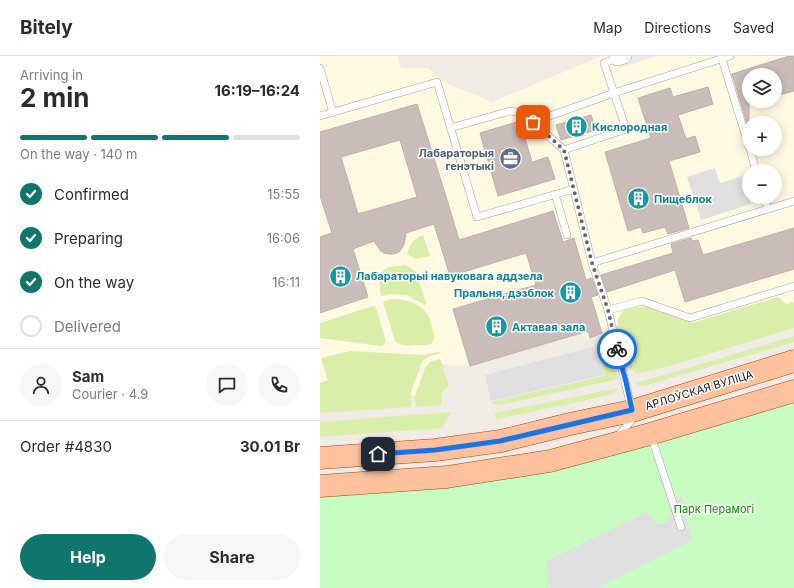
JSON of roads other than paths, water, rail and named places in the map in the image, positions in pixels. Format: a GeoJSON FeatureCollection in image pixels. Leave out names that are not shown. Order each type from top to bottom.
{"type":"FeatureCollection","features":[{"type":"Feature","properties":{"kind":"main road","name":"АРЛОЎСКАЯ ВУЛІЦА"},"geometry":{"type":"LineString","coordinates":[[320,458],[435,450],[500,441],[632,410],[794,361]]}},
{"type":"Feature","properties":{"kind":"main road"},"geometry":{"type":"LineString","coordinates":[[320,486],[447,477],[550,460],[650,434],[794,391]]}},
{"type":"Feature","properties":{"kind":"lane"},"geometry":{"type":"LineString","coordinates":[[533,122],[614,93],[730,56]]}},
{"type":"Feature","properties":{"kind":"lane"},"geometry":{"type":"LineString","coordinates":[[564,150],[626,129],[604,63],[621,57]]}},
{"type":"Feature","properties":{"kind":"lane"},"geometry":{"type":"LineString","coordinates":[[722,59],[742,125]]}},
{"type":"Feature","properties":{"kind":"lane"},"geometry":{"type":"LineString","coordinates":[[320,68],[333,113]]}},
{"type":"Feature","properties":{"kind":"lane"},"geometry":{"type":"LineString","coordinates":[[320,116],[437,82],[477,217],[574,189]]}},
{"type":"Feature","properties":{"kind":"lane"},"geometry":{"type":"LineString","coordinates":[[450,128],[510,110],[523,113],[564,150],[592,263],[608,310],[632,410],[631,422],[617,437],[599,448]]}},
{"type":"Feature","properties":{"kind":"lane"},"geometry":{"type":"LineString","coordinates":[[556,194],[567,235]]}},
{"type":"Feature","properties":{"kind":"lane"},"geometry":{"type":"LineString","coordinates":[[592,263],[794,201]]}},
{"type":"Feature","properties":{"kind":"lane"},"geometry":{"type":"LineString","coordinates":[[766,204],[768,209]]}},
{"type":"Feature","properties":{"kind":"lane"},"geometry":{"type":"LineString","coordinates":[[608,310],[642,301],[690,318],[794,286]]}},
{"type":"Feature","properties":{"kind":"lane"},"geometry":{"type":"LineString","coordinates":[[650,434],[681,527]]}},
{"type":"Feature","properties":{"kind":"place","name":"Кислородная"},"geometry":{"type":"Point","coordinates":[576,127]}},
{"type":"Feature","properties":{"kind":"place","name":"Лабараторыя генэтыкі"},"geometry":{"type":"Point","coordinates":[510,159]}},
{"type":"Feature","properties":{"kind":"place","name":"Пищеблок"},"geometry":{"type":"Point","coordinates":[639,199]}},
{"type":"Feature","properties":{"kind":"place","name":"Лабараторыі навуковага аддзела"},"geometry":{"type":"Point","coordinates":[341,276]}},
{"type":"Feature","properties":{"kind":"place","name":"Пральня, дэзблок"},"geometry":{"type":"Point","coordinates":[570,293]}},
{"type":"Feature","properties":{"kind":"place","name":"Актавая зала"},"geometry":{"type":"Point","coordinates":[496,327]}},
{"type":"Feature","properties":{"kind":"park label","name":"Парк Перамогі"},"geometry":{"type":"Point","coordinates":[714,509]}}]}
